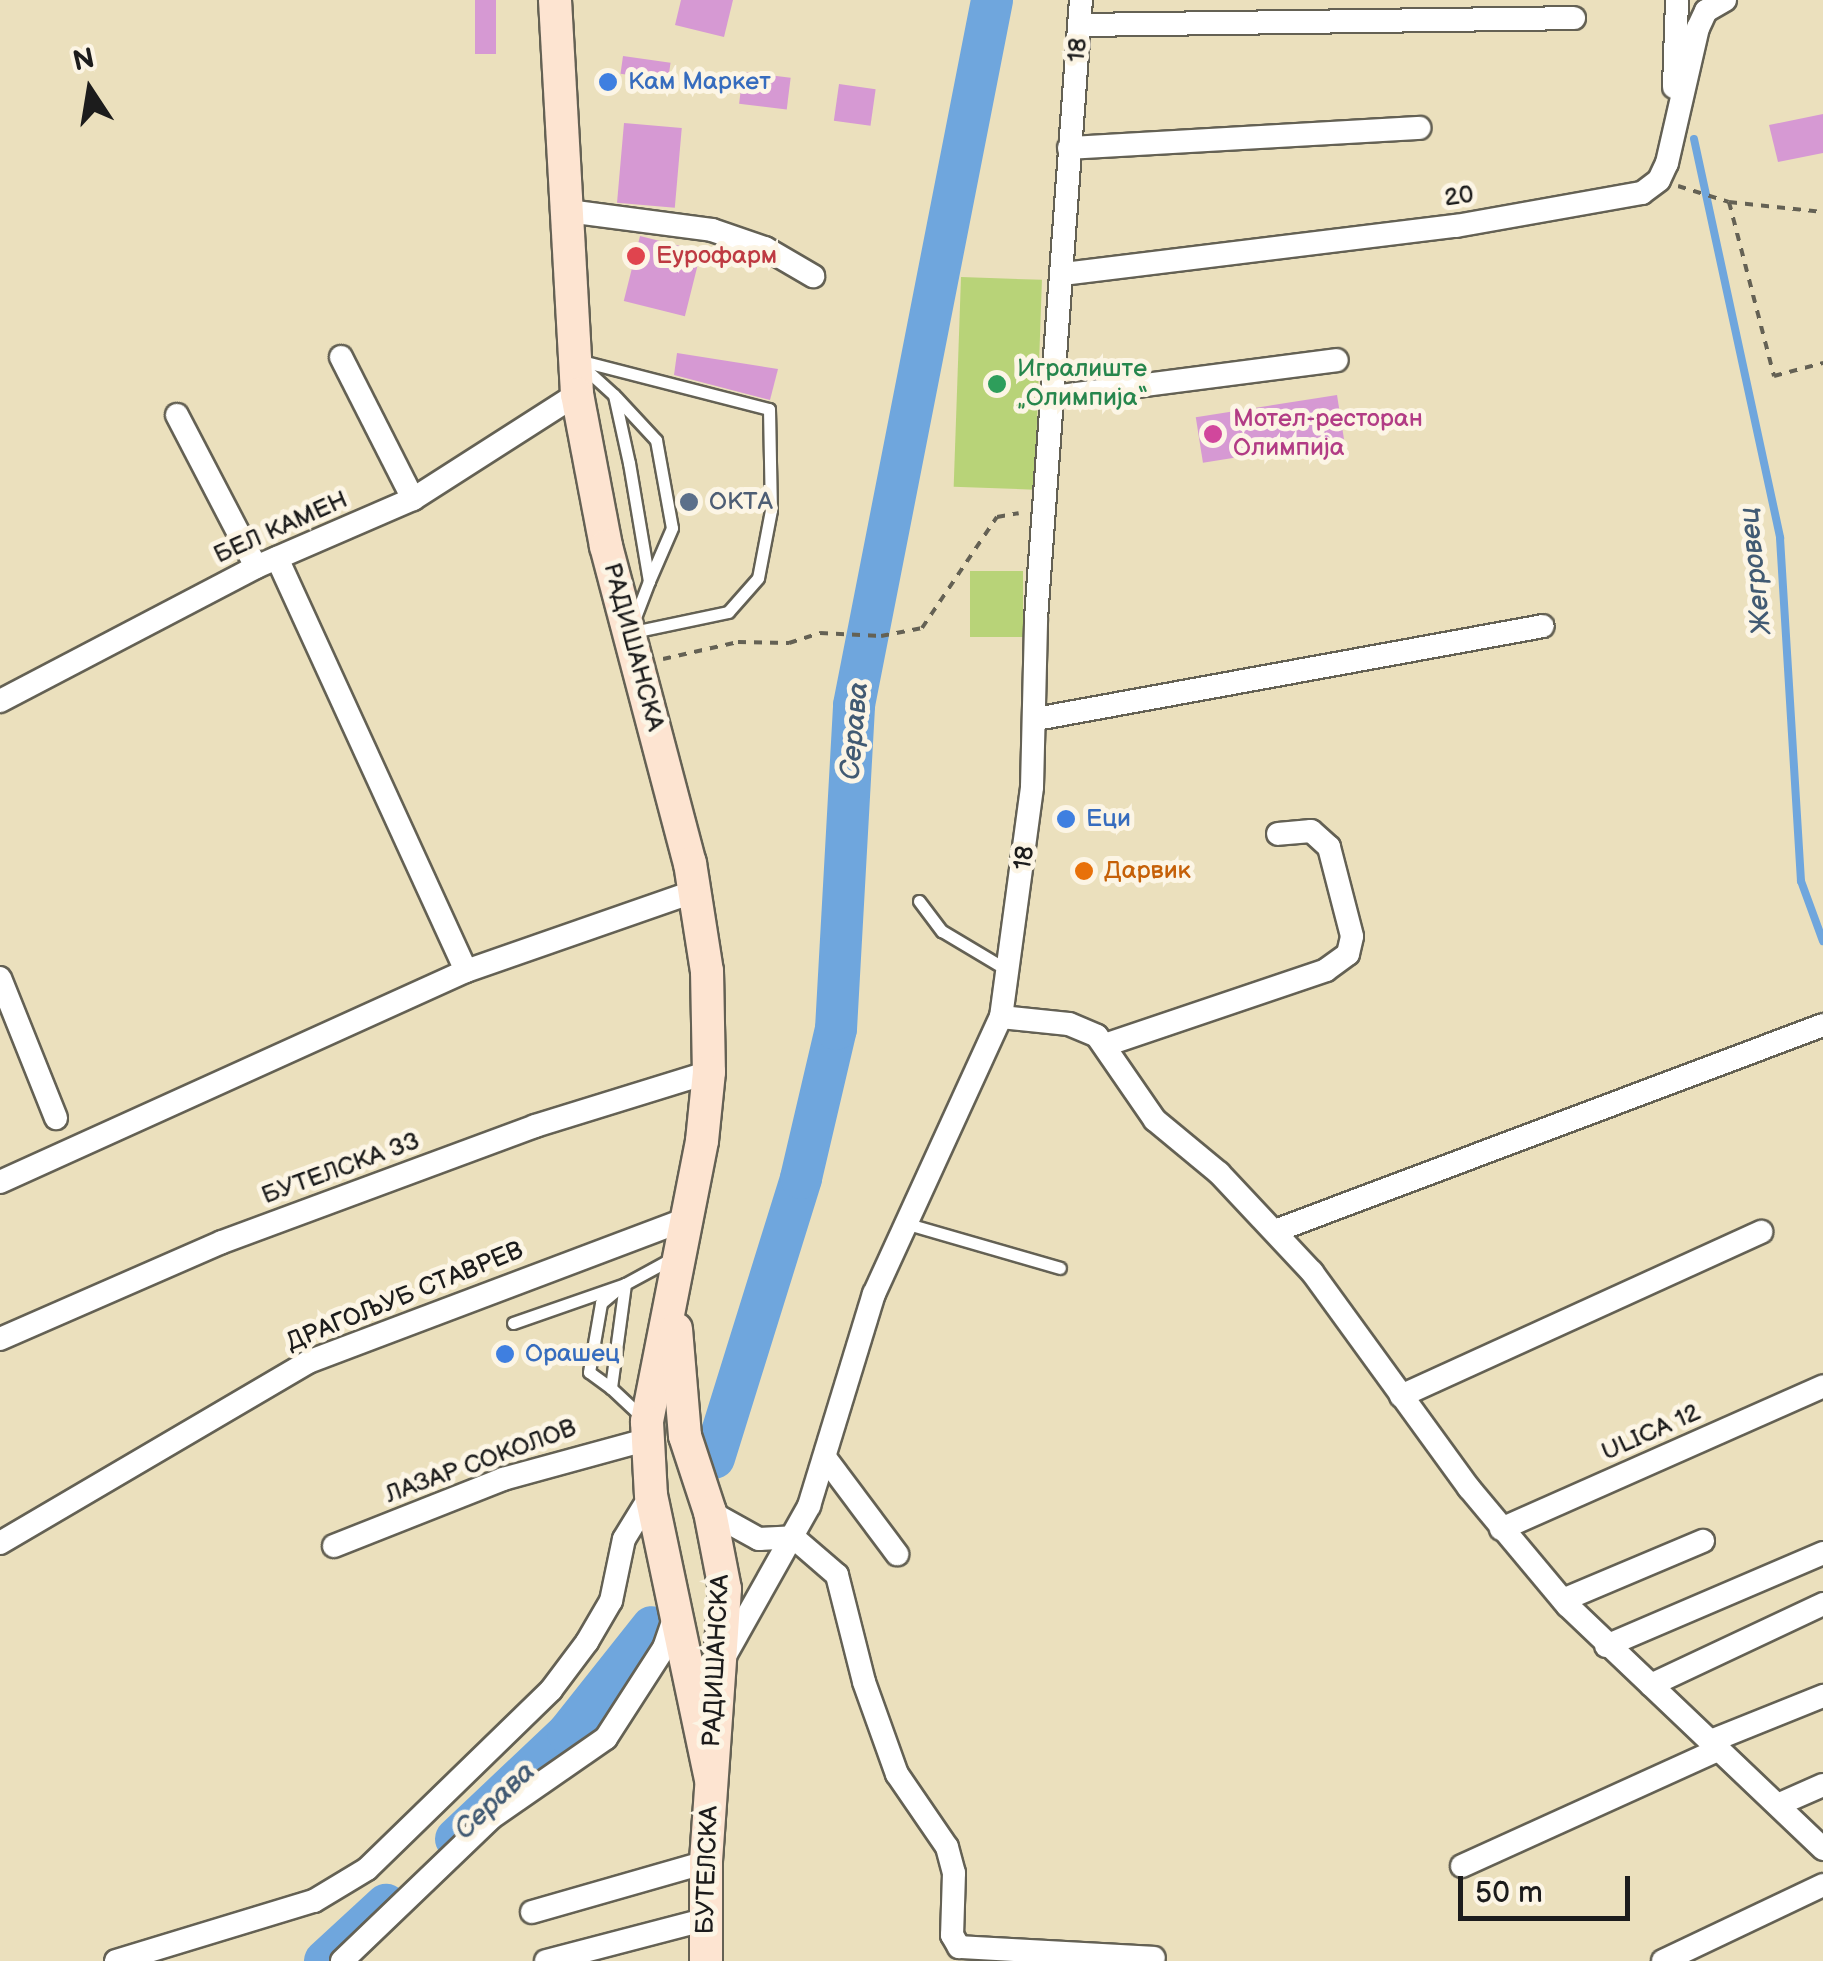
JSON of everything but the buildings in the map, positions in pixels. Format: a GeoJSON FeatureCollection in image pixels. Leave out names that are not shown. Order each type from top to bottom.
{"type":"FeatureCollection","features":[{"type":"Feature","properties":{"kind":"street","name":"РАДИШАНСКА"},"geometry":{"type":"LineString","coordinates":[[556,0],[577,394],[633,649],[696,891],[708,972],[709,1072],[649,1454],[711,1779]]}},
{"type":"Feature","properties":{"kind":"street","name":"18"},"geometry":{"type":"LineString","coordinates":[[719,1671],[751,1600],[787,1547],[826,1458],[874,1294],[1001,1017],[1010,970],[1036,719],[1038,512],[1053,397],[1081,0]]}},
{"type":"Feature","properties":{"kind":"street"},"geometry":{"type":"LineString","coordinates":[[1674,116],[1677,0]]}},
{"type":"Feature","properties":{"kind":"street"},"geometry":{"type":"LineString","coordinates":[[1660,180],[1674,116],[1706,11],[1725,0]]}},
{"type":"Feature","properties":{"kind":"street"},"geometry":{"type":"LineString","coordinates":[[1080,25],[1574,18]]}},
{"type":"Feature","properties":{"kind":"street"},"geometry":{"type":"LineString","coordinates":[[1069,148],[1418,128]]}},
{"type":"Feature","properties":{"kind":"street","name":"20"},"geometry":{"type":"LineString","coordinates":[[1062,274],[1583,208],[1642,194],[1660,180]]}},
{"type":"Feature","properties":{"kind":"street"},"geometry":{"type":"LineString","coordinates":[[568,211],[712,230],[765,248],[812,276]]}},
{"type":"Feature","properties":{"kind":"street"},"geometry":{"type":"LineString","coordinates":[[341,358],[412,499]]}},
{"type":"Feature","properties":{"kind":"street"},"geometry":{"type":"LineString","coordinates":[[1053,397],[1337,360]]}},
{"type":"Feature","properties":{"kind":"street","name":"БЕЛ КАМЕН"},"geometry":{"type":"LineString","coordinates":[[0,701],[267,563],[412,499],[577,394]]}},
{"type":"Feature","properties":{"kind":"street"},"geometry":{"type":"LineString","coordinates":[[178,415],[267,563],[466,971]]}},
{"type":"Feature","properties":{"kind":"street"},"geometry":{"type":"LineString","coordinates":[[1036,719],[1543,626]]}},
{"type":"Feature","properties":{"kind":"street"},"geometry":{"type":"LineString","coordinates":[[1105,1045],[1326,970],[1348,954],[1352,936],[1328,847],[1312,830],[1278,834]]}},
{"type":"Feature","properties":{"kind":"street"},"geometry":{"type":"LineString","coordinates":[[0,1182],[466,971],[696,891]]}},
{"type":"Feature","properties":{"kind":"street"},"geometry":{"type":"LineString","coordinates":[[0,978],[56,1118]]}},
{"type":"Feature","properties":{"kind":"street"},"geometry":{"type":"LineString","coordinates":[[1001,1017],[1069,1024],[1105,1045],[1155,1120],[1275,1232],[1372,1349],[1401,1396],[1502,1529],[1563,1600],[1606,1646],[1782,1804],[1823,1849]]}},
{"type":"Feature","properties":{"kind":"street"},"geometry":{"type":"LineString","coordinates":[[1275,1232],[1823,1025]]}},
{"type":"Feature","properties":{"kind":"street","name":"БУТЕЛСКА 33"},"geometry":{"type":"LineString","coordinates":[[0,1339],[222,1242],[535,1126],[709,1072]]}},
{"type":"Feature","properties":{"kind":"street","name":"ДРАГОЉУБ СТАВРЕВ"},"geometry":{"type":"LineString","coordinates":[[0,1543],[308,1362],[686,1218]]}},
{"type":"Feature","properties":{"kind":"street"},"geometry":{"type":"LineString","coordinates":[[1401,1396],[1761,1232]]}},
{"type":"Feature","properties":{"kind":"street","name":"РАДИШАНСКА"},"geometry":{"type":"LineString","coordinates":[[675,1290],[678,1397],[710,1512],[725,1590],[711,1779]]}},
{"type":"Feature","properties":{"kind":"street","name":"ULICA 12"},"geometry":{"type":"LineString","coordinates":[[1502,1529],[1823,1386]]}},
{"type":"Feature","properties":{"kind":"street"},"geometry":{"type":"LineString","coordinates":[[116,1961],[314,1901],[367,1869],[551,1690],[587,1642],[611,1601],[649,1454],[696,1468]]}},
{"type":"Feature","properties":{"kind":"street","name":"ЛАЗАР СОКОЛОВ"},"geometry":{"type":"LineString","coordinates":[[334,1546],[503,1480],[649,1454]]}},
{"type":"Feature","properties":{"kind":"street"},"geometry":{"type":"LineString","coordinates":[[826,1458],[897,1554]]}},
{"type":"Feature","properties":{"kind":"street"},"geometry":{"type":"LineString","coordinates":[[710,1512],[838,1575],[864,1682],[897,1774],[946,1848],[954,1873],[952,1934],[959,1947],[1154,1958]]}},
{"type":"Feature","properties":{"kind":"street"},"geometry":{"type":"LineString","coordinates":[[1563,1600],[1703,1541]]}},
{"type":"Feature","properties":{"kind":"street"},"geometry":{"type":"LineString","coordinates":[[342,1961],[492,1818],[606,1738],[664,1648],[678,1608],[725,1590],[787,1547]]}},
{"type":"Feature","properties":{"kind":"street"},"geometry":{"type":"LineString","coordinates":[[1606,1646],[1823,1552]]}},
{"type":"Feature","properties":{"kind":"street"},"geometry":{"type":"LineString","coordinates":[[1650,1685],[1823,1604]]}},
{"type":"Feature","properties":{"kind":"street"},"geometry":{"type":"LineString","coordinates":[[1462,1866],[1823,1696]]}},
{"type":"Feature","properties":{"kind":"street","name":"БУТЕЛСКА"},"geometry":{"type":"LineString","coordinates":[[706,1961],[711,1779]]}},
{"type":"Feature","properties":{"kind":"street"},"geometry":{"type":"LineString","coordinates":[[1782,1804],[1823,1785]]}},
{"type":"Feature","properties":{"kind":"street"},"geometry":{"type":"LineString","coordinates":[[532,1912],[706,1862]]}},
{"type":"Feature","properties":{"kind":"street"},"geometry":{"type":"LineString","coordinates":[[1663,1961],[1823,1886]]}},
{"type":"Feature","properties":{"kind":"street"},"geometry":{"type":"LineString","coordinates":[[546,1961],[707,1919]]}},
{"type":"Feature","properties":{"kind":"lane"},"geometry":{"type":"LineString","coordinates":[[574,359],[656,440],[672,528],[649,581],[633,649]]}},
{"type":"Feature","properties":{"kind":"lane"},"geometry":{"type":"LineString","coordinates":[[574,359],[769,409],[772,510],[758,578],[728,612],[633,649]]}},
{"type":"Feature","properties":{"kind":"lane"},"geometry":{"type":"LineString","coordinates":[[614,395],[649,581]]}},
{"type":"Feature","properties":{"kind":"lane"},"geometry":{"type":"LineString","coordinates":[[919,901],[942,931],[1010,970]]}},
{"type":"Feature","properties":{"kind":"lane"},"geometry":{"type":"LineString","coordinates":[[908,1224],[1060,1268]]}},
{"type":"Feature","properties":{"kind":"lane"},"geometry":{"type":"LineString","coordinates":[[514,1323],[625,1284],[679,1254]]}},
{"type":"Feature","properties":{"kind":"lane"},"geometry":{"type":"LineString","coordinates":[[625,1284],[601,1304],[589,1372],[611,1388],[649,1454]]}},
{"type":"Feature","properties":{"kind":"lane"},"geometry":{"type":"LineString","coordinates":[[611,1388],[625,1284]]}},
{"type":"Feature","properties":{"kind":"path"},"geometry":{"type":"LineString","coordinates":[[1660,180],[1728,202],[1823,212]]}},
{"type":"Feature","properties":{"kind":"path"},"geometry":{"type":"LineString","coordinates":[[1728,202],[1774,376],[1823,363]]}},
{"type":"Feature","properties":{"kind":"path"},"geometry":{"type":"LineString","coordinates":[[633,649],[789,643],[820,633],[882,636],[922,628],[996,516],[1038,512]]}},
{"type":"Feature","properties":{"kind":"green space","name":"Игралиште „Олимпија“"},"geometry":{"type":"Polygon","coordinates":[[[961,277],[1042,280],[1035,490],[954,487],[961,277]]]}},
{"type":"Feature","properties":{"kind":"green space"},"geometry":{"type":"Polygon","coordinates":[[[970,571],[1023,571],[1023,637],[970,637],[970,571]]]}},
{"type":"Feature","properties":{"kind":"waterway","name":"Серава"},"geometry":{"type":"LineString","coordinates":[[714,1458],[801,1178],[836,1029],[854,705],[992,0]]}},
{"type":"Feature","properties":{"kind":"waterway","name":"Жегровец"},"geometry":{"type":"LineString","coordinates":[[1694,139],[1780,538],[1801,881],[1823,941]]}},
{"type":"Feature","properties":{"kind":"waterway","name":"Серава"},"geometry":{"type":"LineString","coordinates":[[456,1839],[568,1733],[652,1627]]}},
{"type":"Feature","properties":{"kind":"waterway","name":"Серава"},"geometry":{"type":"LineString","coordinates":[[325,1961],[386,1905]]}},
{"type":"Feature","properties":{"kind":"place","name":"Кам Маркет"},"geometry":{"type":"Point","coordinates":[608,82]}},
{"type":"Feature","properties":{"kind":"place","name":"Еурофарм"},"geometry":{"type":"Point","coordinates":[636,256]}},
{"type":"Feature","properties":{"kind":"place","name":"Игралиште „Олимпија“"},"geometry":{"type":"Point","coordinates":[997,384]}},
{"type":"Feature","properties":{"kind":"place","name":"Мотел-ресторан Олимпија"},"geometry":{"type":"Point","coordinates":[1213,434]}},
{"type":"Feature","properties":{"kind":"place","name":"ОКТА"},"geometry":{"type":"Point","coordinates":[689,502]}},
{"type":"Feature","properties":{"kind":"place","name":"Еци"},"geometry":{"type":"Point","coordinates":[1066,819]}},
{"type":"Feature","properties":{"kind":"place","name":"Дарвик"},"geometry":{"type":"Point","coordinates":[1084,871]}},
{"type":"Feature","properties":{"kind":"place","name":"Орашец"},"geometry":{"type":"Point","coordinates":[505,1354]}}]}
